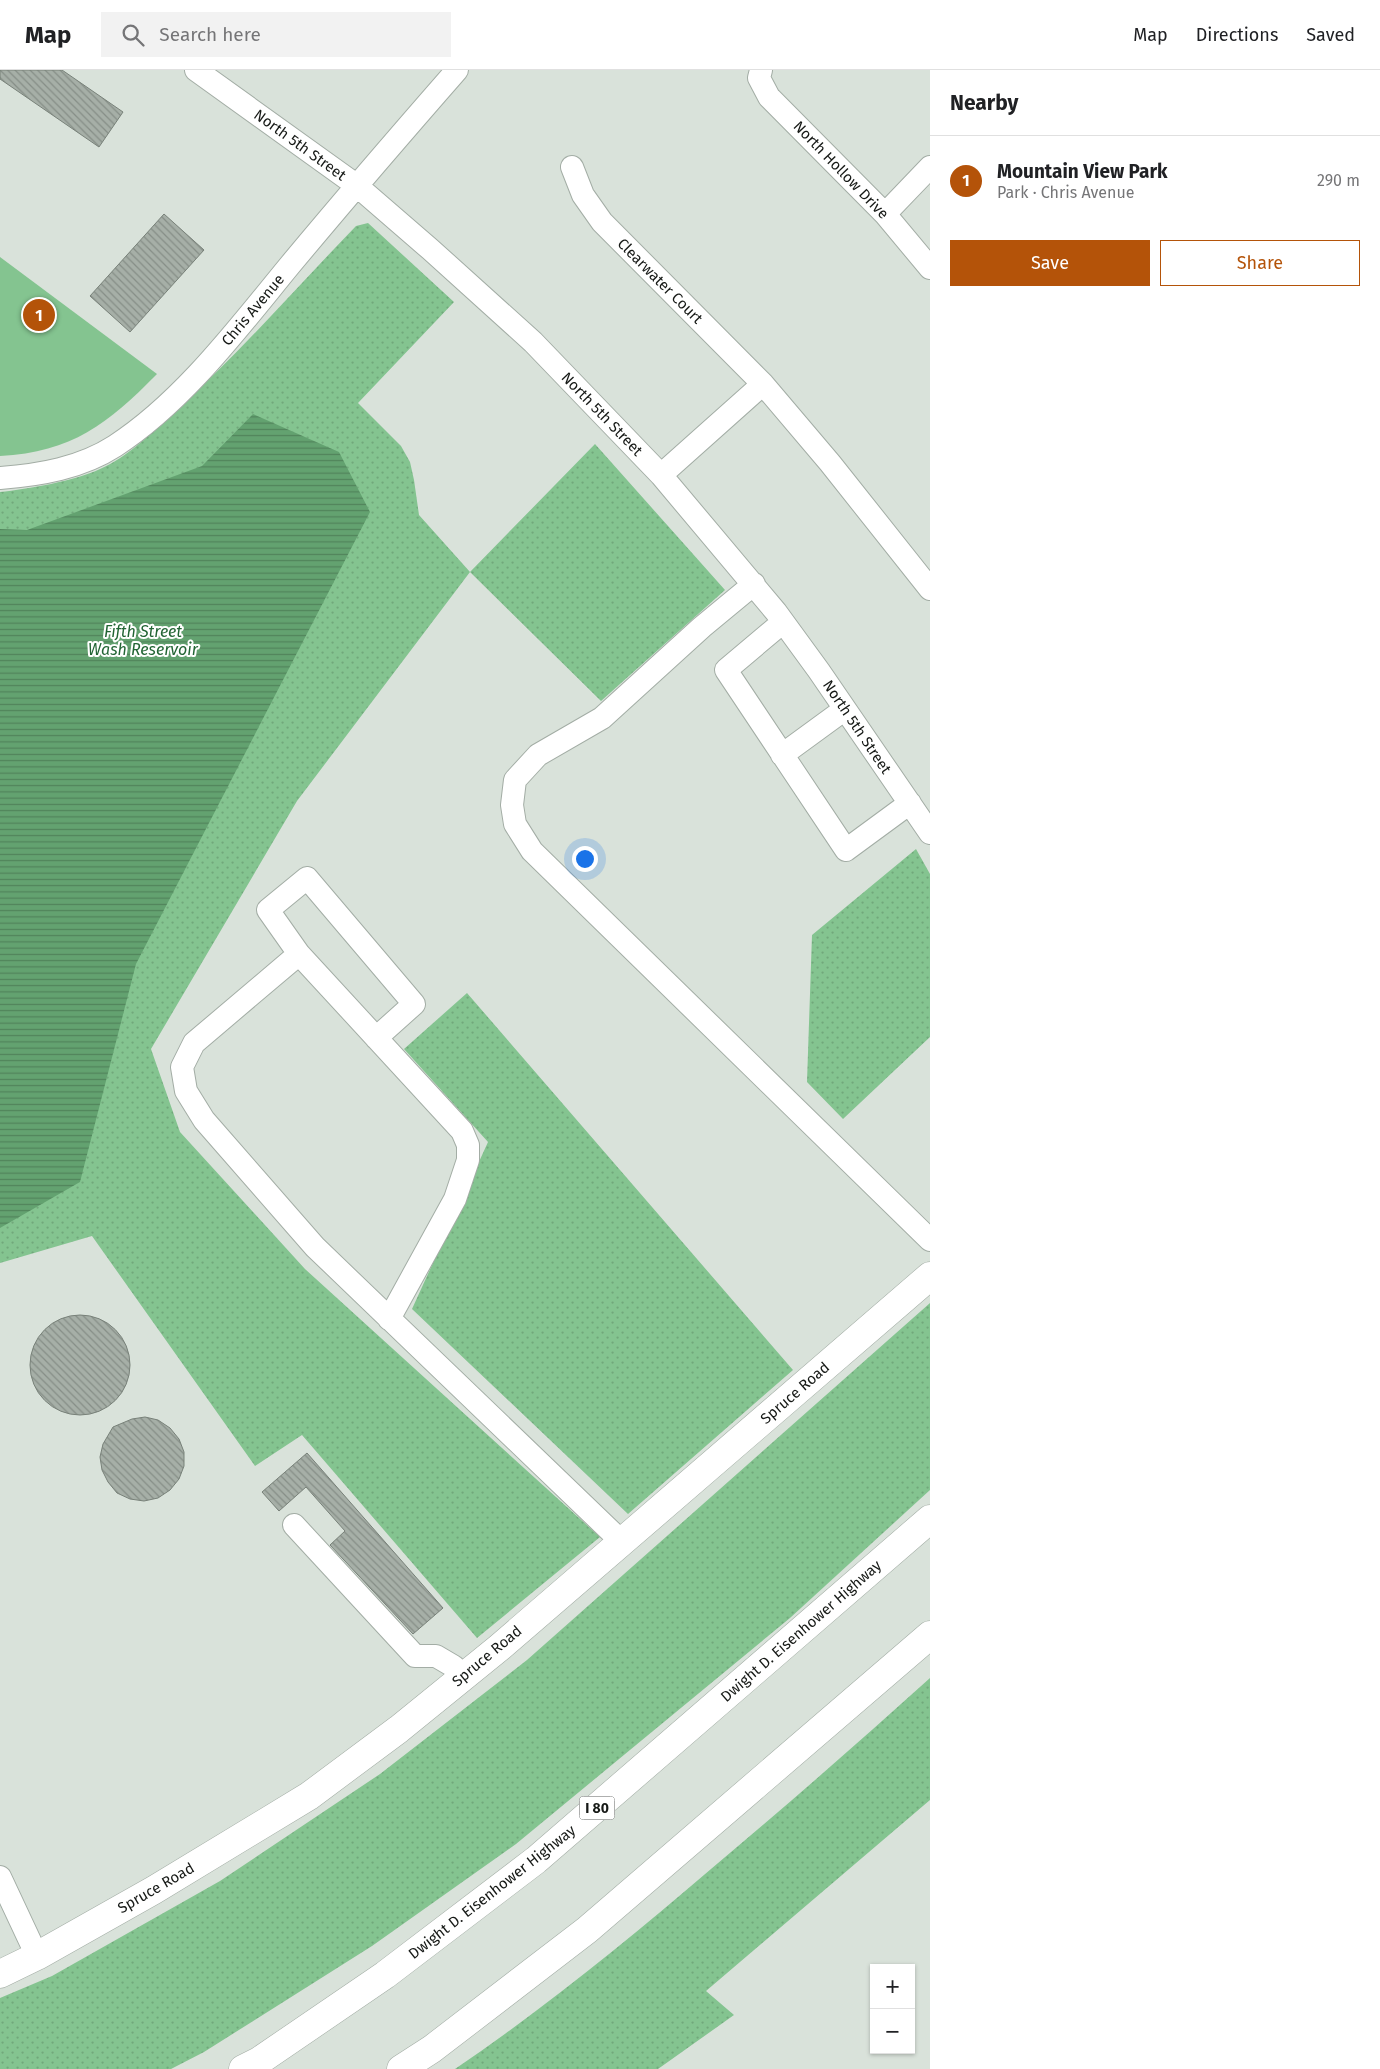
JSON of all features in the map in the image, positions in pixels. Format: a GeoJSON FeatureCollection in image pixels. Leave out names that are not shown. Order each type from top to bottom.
{"type":"FeatureCollection","features":[{"type":"Feature","properties":{"kind":"main road","name":"Spruce Road"},"geometry":{"type":"LineString","coordinates":[[0,1974],[37,1956],[154,1890],[309,1796],[399,1729],[622,1542],[930,1276]]}},
{"type":"Feature","properties":{"kind":"main road","name":"Dwight D. Eisenhower Highway"},"geometry":{"type":"LineString","coordinates":[[243,2069],[259,2061],[385,1976],[536,1860],[930,1519]]}},
{"type":"Feature","properties":{"kind":"main road"},"geometry":{"type":"LineString","coordinates":[[401,2069],[432,2049],[587,1930],[930,1635]]}},
{"type":"Feature","properties":{"kind":"street","name":"North 5th Street"},"geometry":{"type":"LineString","coordinates":[[196,70],[356,185],[430,249],[533,342],[661,475],[784,622],[930,833]]}},
{"type":"Feature","properties":{"kind":"street","name":"Chris Avenue"},"geometry":{"type":"LineString","coordinates":[[0,478],[29,476],[63,469],[98,455],[137,431],[207,365],[356,185],[457,70]]}},
{"type":"Feature","properties":{"kind":"street","name":"North Hollow Drive"},"geometry":{"type":"LineString","coordinates":[[762,70],[760,78],[769,97],[885,214],[930,268]]}},
{"type":"Feature","properties":{"kind":"street"},"geometry":{"type":"LineString","coordinates":[[885,214],[930,166]]}},
{"type":"Feature","properties":{"kind":"street","name":"Clearwater Court"},"geometry":{"type":"LineString","coordinates":[[572,167],[583,195],[602,222],[763,384],[830,463],[930,590]]}},
{"type":"Feature","properties":{"kind":"street"},"geometry":{"type":"LineString","coordinates":[[661,475],[763,384]]}},
{"type":"Feature","properties":{"kind":"street"},"geometry":{"type":"LineString","coordinates":[[754,584],[702,627],[602,718],[538,755],[515,780],[512,805],[515,824],[532,851],[930,1240]]}},
{"type":"Feature","properties":{"kind":"street"},"geometry":{"type":"LineString","coordinates":[[784,622],[726,670],[846,850],[910,803]]}},
{"type":"Feature","properties":{"kind":"street"},"geometry":{"type":"LineString","coordinates":[[782,755],[845,709]]}},
{"type":"Feature","properties":{"kind":"street"},"geometry":{"type":"LineString","coordinates":[[376,1038],[414,1004],[307,878],[268,910],[299,954],[376,1038],[462,1131],[468,1145],[468,1160],[455,1199],[389,1319]]}},
{"type":"Feature","properties":{"kind":"street"},"geometry":{"type":"LineString","coordinates":[[299,954],[194,1043],[182,1067],[186,1091],[204,1120],[315,1247],[622,1542]]}},
{"type":"Feature","properties":{"kind":"street"},"geometry":{"type":"LineString","coordinates":[[294,1525],[414,1656],[436,1656],[453,1666],[464,1676]]}},
{"type":"Feature","properties":{"kind":"street"},"geometry":{"type":"LineString","coordinates":[[0,1877],[37,1956]]}},
{"type":"Feature","properties":{"kind":"shaded area"},"geometry":{"type":"Polygon","coordinates":[[[368,223],[454,302],[358,403],[401,446],[410,462],[419,515],[470,572],[297,801],[151,1049],[180,1132],[305,1269],[600,1537],[477,1638],[302,1435],[255,1466],[92,1236],[0,1263],[0,492],[37,487],[78,477],[110,464],[129,452],[220,369],[356,226],[368,223]]]}},
{"type":"Feature","properties":{"kind":"shaded area"},"geometry":{"type":"Polygon","coordinates":[[[0,257],[157,374],[122,407],[105,421],[87,432],[48,449],[0,456],[0,257]]]}},
{"type":"Feature","properties":{"kind":"shaded area"},"geometry":{"type":"Polygon","coordinates":[[[595,444],[725,590],[601,701],[470,572],[595,444]]]}},
{"type":"Feature","properties":{"kind":"shaded area"},"geometry":{"type":"Polygon","coordinates":[[[916,849],[930,874],[930,1037],[843,1119],[807,1082],[812,935],[916,849]]]}},
{"type":"Feature","properties":{"kind":"shaded area"},"geometry":{"type":"Polygon","coordinates":[[[467,993],[793,1370],[628,1514],[412,1309],[488,1142],[404,1049],[467,993]]]}},
{"type":"Feature","properties":{"kind":"shaded area"},"geometry":{"type":"Polygon","coordinates":[[[930,1303],[930,1490],[790,1618],[516,1844],[372,1946],[204,2052],[171,2069],[0,2069],[0,1998],[52,1976],[220,1881],[380,1774],[527,1660],[930,1303]]]}},
{"type":"Feature","properties":{"kind":"shaded area"},"geometry":{"type":"Polygon","coordinates":[[[930,1678],[930,1800],[706,1991],[734,2015],[658,2069],[455,2069],[554,1997],[649,1921],[849,1751],[930,1678]]]}},
{"type":"Feature","properties":{"kind":"water","name":"Fifth Street Wash Reservoir"},"geometry":{"type":"Polygon","coordinates":[[[253,414],[339,452],[370,512],[136,964],[80,1182],[0,1228],[0,529],[27,530],[202,466],[253,414]]]}},
{"type":"Feature","properties":{"kind":"building"},"geometry":{"type":"Polygon","coordinates":[[[0,70],[62,70],[123,112],[99,147],[0,79],[0,70]]]}},
{"type":"Feature","properties":{"kind":"building"},"geometry":{"type":"Polygon","coordinates":[[[164,214],[204,250],[130,332],[90,296],[164,214]]]}},
{"type":"Feature","properties":{"kind":"building"},"geometry":{"type":"Polygon","coordinates":[[[80,1315],[99,1319],[115,1330],[126,1346],[130,1365],[126,1384],[115,1400],[99,1411],[80,1415],[61,1411],[45,1400],[34,1384],[30,1365],[34,1346],[45,1330],[61,1319],[80,1315]]]}},
{"type":"Feature","properties":{"kind":"building"},"geometry":{"type":"Polygon","coordinates":[[[145,1417],[158,1420],[170,1428],[179,1439],[184,1452],[184,1466],[179,1479],[170,1490],[158,1498],[144,1501],[130,1499],[117,1493],[108,1482],[102,1470],[100,1457],[103,1444],[113,1427],[132,1419],[145,1417]]]}},
{"type":"Feature","properties":{"kind":"building"},"geometry":{"type":"Polygon","coordinates":[[[307,1453],[443,1608],[413,1634],[330,1545],[345,1531],[306,1487],[279,1511],[262,1492],[307,1453]]]}},
{"type":"Feature","properties":{"kind":"place","name":"Mountain View Park"},"geometry":{"type":"Point","coordinates":[39,315]}}]}
